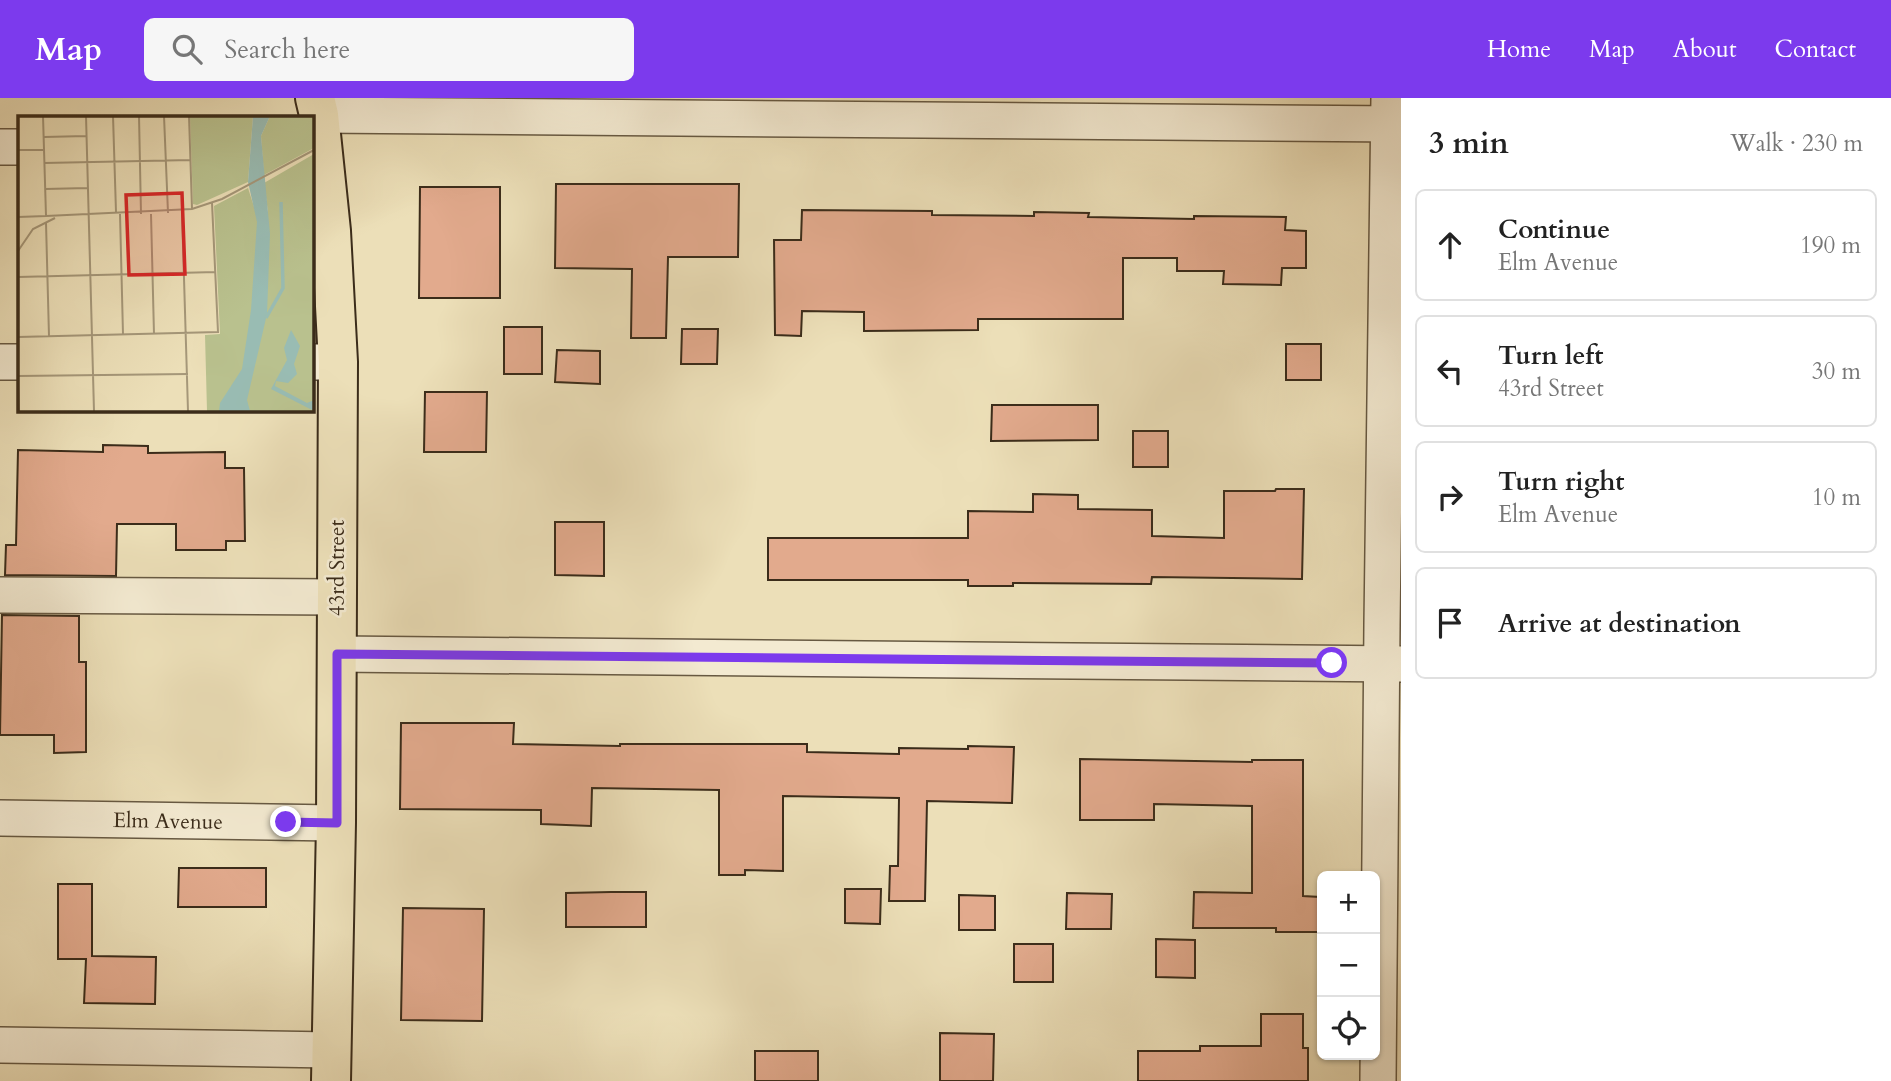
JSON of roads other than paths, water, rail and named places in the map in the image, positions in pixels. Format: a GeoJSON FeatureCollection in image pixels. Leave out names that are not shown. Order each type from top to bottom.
{"type":"FeatureCollection","features":[{"type":"Feature","properties":{"kind":"main road","name":"43rd Street"},"geometry":{"type":"LineString","coordinates":[[317,127],[331,231],[325,362],[337,597],[337,823],[332,1065]]}},
{"type":"Feature","properties":{"kind":"street"},"geometry":{"type":"LineString","coordinates":[[317,127],[1393,115],[1391,664],[1378,1081]]}},
{"type":"Feature","properties":{"kind":"street"},"geometry":{"type":"LineString","coordinates":[[0,147],[18,147]]}},
{"type":"Feature","properties":{"kind":"street"},"geometry":{"type":"LineString","coordinates":[[0,362],[18,362]]}},
{"type":"Feature","properties":{"kind":"street"},"geometry":{"type":"LineString","coordinates":[[0,595],[337,597]]}},
{"type":"Feature","properties":{"kind":"street"},"geometry":{"type":"LineString","coordinates":[[337,654],[1391,664]]}},
{"type":"Feature","properties":{"kind":"street","name":"Elm Avenue"},"geometry":{"type":"LineString","coordinates":[[0,818],[337,823]]}},
{"type":"Feature","properties":{"kind":"street"},"geometry":{"type":"LineString","coordinates":[[0,1045],[332,1065]]}}]}
